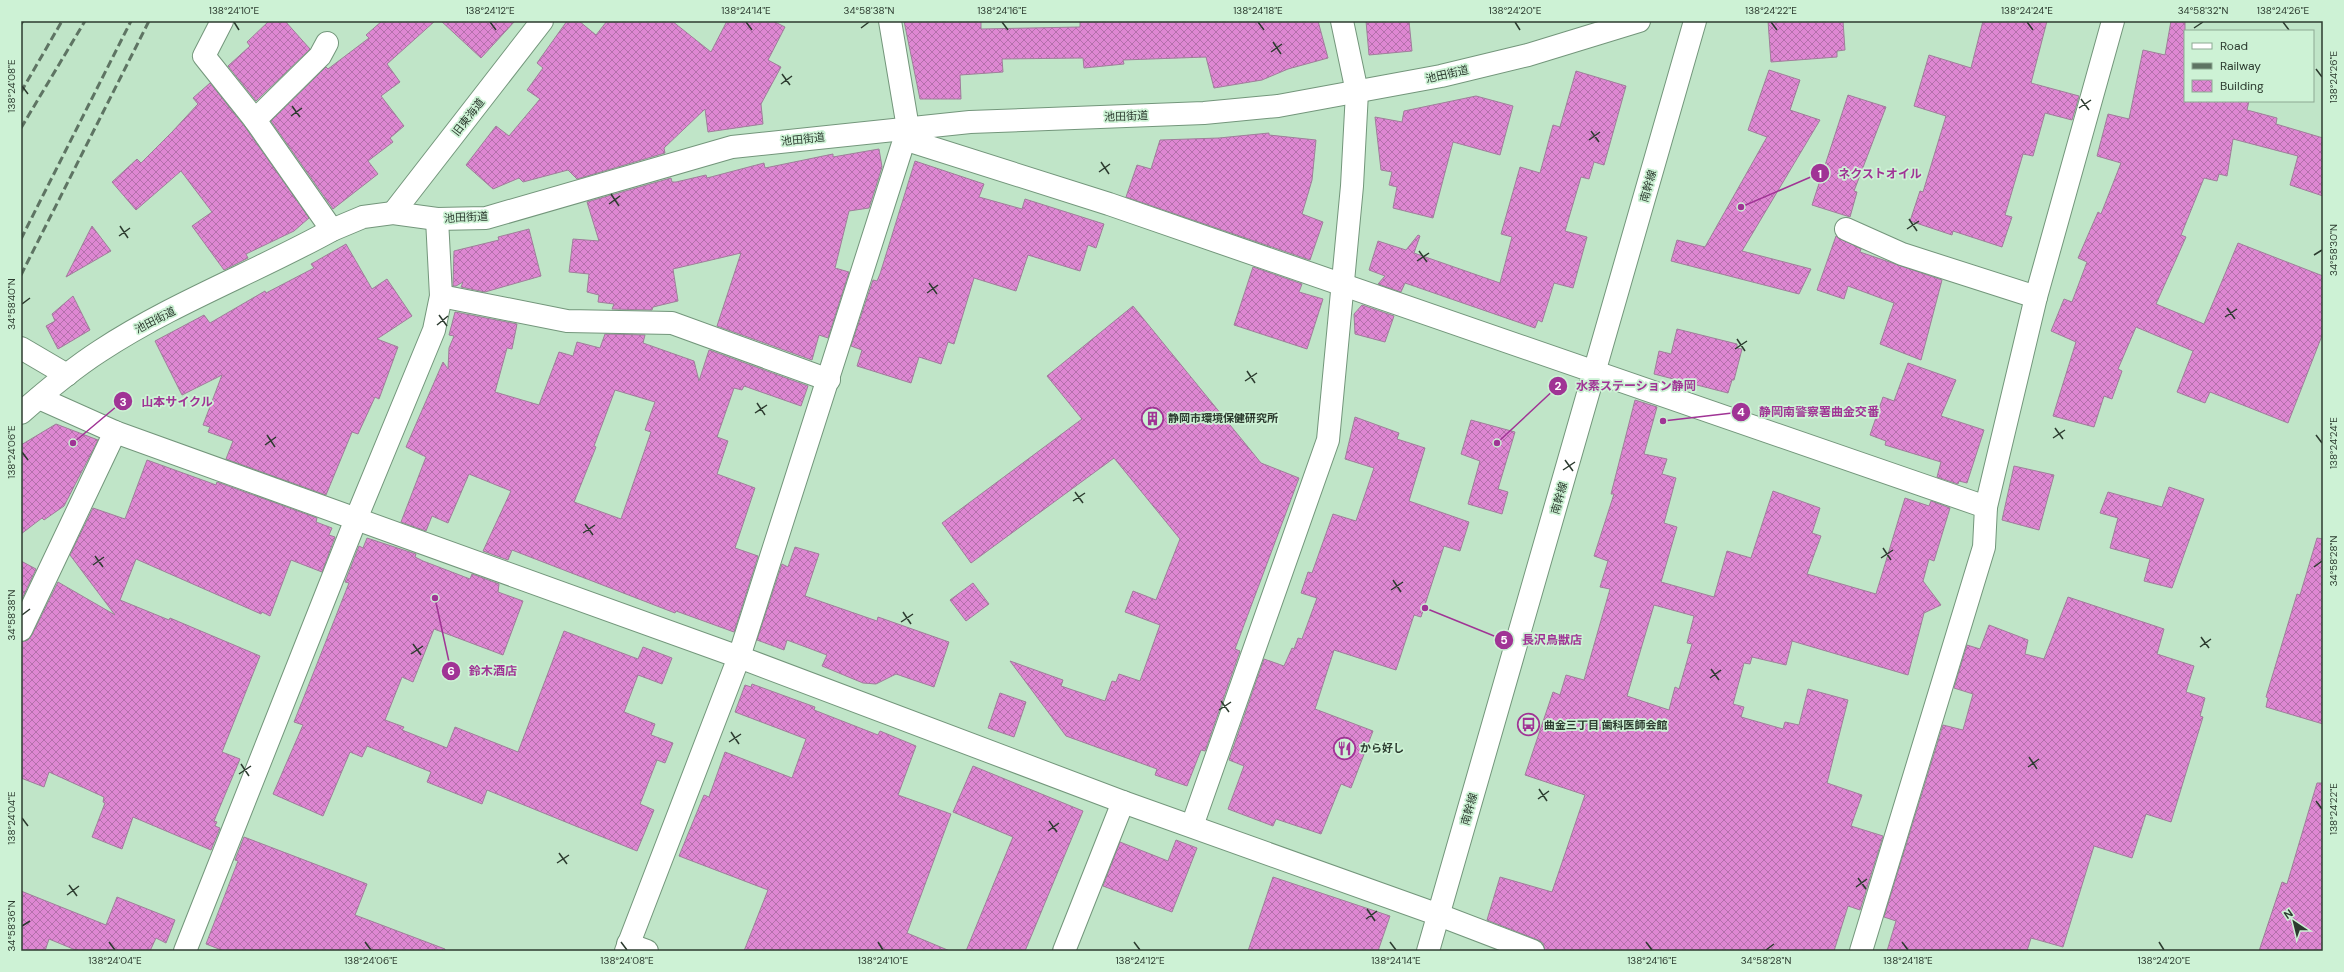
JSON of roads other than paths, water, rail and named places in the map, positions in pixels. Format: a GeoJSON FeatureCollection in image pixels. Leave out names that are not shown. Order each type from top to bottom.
{"type":"FeatureCollection","features":[{"type":"Feature","properties":{"kind":"street"},"geometry":{"type":"LineString","coordinates":[[222,21],[204,56],[255,120],[332,230]]}},
{"type":"Feature","properties":{"kind":"street","name":"旧東海道"},"geometry":{"type":"LineString","coordinates":[[393,212],[542,21]]}},
{"type":"Feature","properties":{"kind":"street"},"geometry":{"type":"LineString","coordinates":[[634,949],[740,657],[906,133],[890,21]]}},
{"type":"Feature","properties":{"kind":"street"},"geometry":{"type":"LineString","coordinates":[[1192,826],[1328,440],[1352,186],[1357,92],[1342,21]]}},
{"type":"Feature","properties":{"kind":"street","name":"池田街道"},"geometry":{"type":"LineString","coordinates":[[21,413],[67,375],[100,351],[144,325],[332,230],[363,217],[393,212],[438,219],[486,218],[732,147],[906,133],[970,122],[1204,113],[1278,106],[1441,76],[1528,54],[1639,21]]}},
{"type":"Feature","properties":{"kind":"street","name":"南幹線"},"geometry":{"type":"LineString","coordinates":[[1428,951],[1596,371],[1695,21]]}},
{"type":"Feature","properties":{"kind":"street"},"geometry":{"type":"LineString","coordinates":[[1861,951],[1984,547],[1986,507],[2036,297],[2113,21]]}},
{"type":"Feature","properties":{"kind":"street"},"geometry":{"type":"LineString","coordinates":[[255,120],[320,56],[327,44]]}},
{"type":"Feature","properties":{"kind":"street"},"geometry":{"type":"LineString","coordinates":[[906,133],[1343,286],[1596,371],[1986,507]]}},
{"type":"Feature","properties":{"kind":"street"},"geometry":{"type":"LineString","coordinates":[[185,951],[356,519],[434,330],[441,296],[438,219]]}},
{"type":"Feature","properties":{"kind":"street"},"geometry":{"type":"LineString","coordinates":[[1846,229],[1902,254],[2036,297]]}},
{"type":"Feature","properties":{"kind":"street"},"geometry":{"type":"LineString","coordinates":[[441,296],[567,320],[672,323],[829,380]]}},
{"type":"Feature","properties":{"kind":"street"},"geometry":{"type":"LineString","coordinates":[[21,348],[67,375]]}},
{"type":"Feature","properties":{"kind":"street"},"geometry":{"type":"LineString","coordinates":[[39,398],[115,432],[740,657],[1123,802],[1438,915],[1533,951]]}},
{"type":"Feature","properties":{"kind":"street"},"geometry":{"type":"LineString","coordinates":[[21,630],[115,432]]}},
{"type":"Feature","properties":{"kind":"street"},"geometry":{"type":"LineString","coordinates":[[1064,951],[1123,802]]}},
{"type":"Feature","properties":{"kind":"railway"},"geometry":{"type":"LineString","coordinates":[[21,92],[62,21]]}},
{"type":"Feature","properties":{"kind":"railway"},"geometry":{"type":"LineString","coordinates":[[21,128],[85,21]]}},
{"type":"Feature","properties":{"kind":"railway"},"geometry":{"type":"LineString","coordinates":[[21,239],[131,21]]}},
{"type":"Feature","properties":{"kind":"railway"},"geometry":{"type":"LineString","coordinates":[[21,275],[149,21]]}},
{"type":"Feature","properties":{"kind":"place","name":"ネクストオイル"},"geometry":{"type":"Point","coordinates":[1741,207]}},
{"type":"Feature","properties":{"kind":"place","name":"静岡市環境保健研究所"},"geometry":{"type":"Point","coordinates":[1152,418]}},
{"type":"Feature","properties":{"kind":"place","name":"静岡南警察署曲金交番"},"geometry":{"type":"Point","coordinates":[1663,421]}},
{"type":"Feature","properties":{"kind":"place","name":"山本サイクル"},"geometry":{"type":"Point","coordinates":[73,443]}},
{"type":"Feature","properties":{"kind":"place","name":"水素ステーション静岡"},"geometry":{"type":"Point","coordinates":[1497,443]}},
{"type":"Feature","properties":{"kind":"place","name":"鈴木酒店"},"geometry":{"type":"Point","coordinates":[435,598]}},
{"type":"Feature","properties":{"kind":"place","name":"長沢鳥獣店"},"geometry":{"type":"Point","coordinates":[1425,608]}},
{"type":"Feature","properties":{"kind":"place","name":"曲金三丁目 歯科医師会館"},"geometry":{"type":"Point","coordinates":[1528,725]}},
{"type":"Feature","properties":{"kind":"place","name":"から好し"},"geometry":{"type":"Point","coordinates":[1344,748]}}]}
